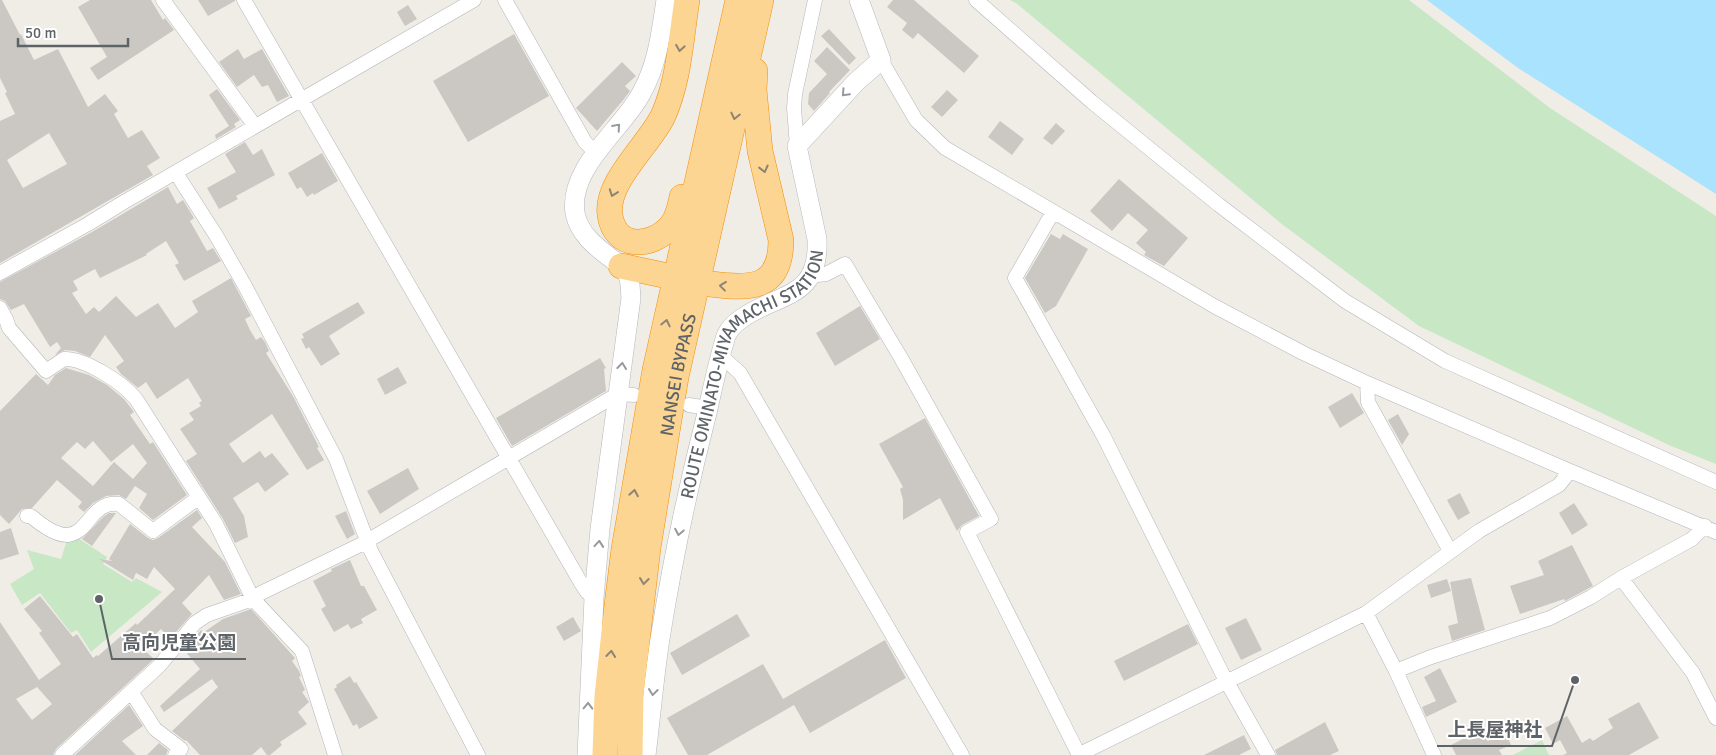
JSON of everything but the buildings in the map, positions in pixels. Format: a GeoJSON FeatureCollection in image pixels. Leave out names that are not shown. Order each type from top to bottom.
{"type":"FeatureCollection","features":[{"type":"Feature","properties":{"kind":"highway"},"geometry":{"type":"LineString","coordinates":[[687,0],[677,68],[668,104],[653,134],[617,184],[610,203],[611,222],[616,230],[628,240],[646,242],[660,236],[672,225],[679,212],[728,0]]}},
{"type":"Feature","properties":{"kind":"highway","name":"NANSEI BYPASS"},"geometry":{"type":"LineString","coordinates":[[604,755],[607,696],[624,549],[655,370],[738,0]]}},
{"type":"Feature","properties":{"kind":"highway","name":"NANSEI BYPASS"},"geometry":{"type":"LineString","coordinates":[[630,755],[631,692],[648,548],[676,377],[761,0]]}},
{"type":"Feature","properties":{"kind":"highway"},"geometry":{"type":"LineString","coordinates":[[710,284],[749,287],[764,282],[774,271],[781,251],[781,240],[760,151],[754,90],[755,69],[770,0]]}},
{"type":"Feature","properties":{"kind":"highway"},"geometry":{"type":"LineString","coordinates":[[621,266],[664,275]]}},
{"type":"Feature","properties":{"kind":"main road"},"geometry":{"type":"LineString","coordinates":[[587,755],[594,598],[600,529],[626,395],[631,298],[627,274],[621,266],[593,245],[582,232],[575,213],[576,192],[595,152],[623,120],[645,87],[654,66],[661,37],[666,0]]}},
{"type":"Feature","properties":{"kind":"main road"},"geometry":{"type":"LineString","coordinates":[[797,146],[856,82],[881,60],[859,0]]}},
{"type":"Feature","properties":{"kind":"main road","name":"ROUTE OMINATO-MIYAMACHI STATION"},"geometry":{"type":"LineString","coordinates":[[646,755],[661,631],[690,481],[727,333],[736,323],[803,286],[810,276],[817,252],[797,146]]}},
{"type":"Feature","properties":{"kind":"street"},"geometry":{"type":"LineString","coordinates":[[163,0],[255,126]]}},
{"type":"Feature","properties":{"kind":"street"},"geometry":{"type":"LineString","coordinates":[[244,0],[508,460],[581,583],[594,598]]}},
{"type":"Feature","properties":{"kind":"street"},"geometry":{"type":"LineString","coordinates":[[0,273],[474,0]]}},
{"type":"Feature","properties":{"kind":"street"},"geometry":{"type":"LineString","coordinates":[[505,0],[585,142],[595,152]]}},
{"type":"Feature","properties":{"kind":"street"},"geometry":{"type":"LineString","coordinates":[[797,146],[794,108],[795,94],[815,0]]}},
{"type":"Feature","properties":{"kind":"street"},"geometry":{"type":"LineString","coordinates":[[976,0],[1092,102],[1219,204],[1345,301],[1444,361],[1716,482]]}},
{"type":"Feature","properties":{"kind":"street"},"geometry":{"type":"LineString","coordinates":[[881,60],[916,120],[940,143],[1053,212],[1149,266],[1214,306],[1303,353],[1367,383],[1710,529]]}},
{"type":"Feature","properties":{"kind":"street"},"geometry":{"type":"LineString","coordinates":[[176,173],[217,237],[336,459],[371,550],[478,755]]}},
{"type":"Feature","properties":{"kind":"street"},"geometry":{"type":"LineString","coordinates":[[1053,212],[1015,278],[1104,437],[1226,681],[1268,755]]}},
{"type":"Feature","properties":{"kind":"street"},"geometry":{"type":"LineString","coordinates":[[810,276],[826,274],[844,264],[901,358],[991,519],[968,532],[1078,755],[1366,613],[1479,531],[1559,485],[1570,471]]}},
{"type":"Feature","properties":{"kind":"street"},"geometry":{"type":"LineString","coordinates":[[0,308],[6,319],[4,329],[46,371],[59,361],[68,358],[107,376],[128,389],[216,524],[253,599],[302,651],[336,755]]}},
{"type":"Feature","properties":{"kind":"street"},"geometry":{"type":"LineString","coordinates":[[721,356],[740,372],[962,755]]}},
{"type":"Feature","properties":{"kind":"street"},"geometry":{"type":"LineString","coordinates":[[1367,383],[1368,402],[1450,551]]}},
{"type":"Feature","properties":{"kind":"street"},"geometry":{"type":"LineString","coordinates":[[62,755],[132,693],[159,666],[195,623],[207,615],[253,599],[362,544],[626,395]]}},
{"type":"Feature","properties":{"kind":"street"},"geometry":{"type":"LineString","coordinates":[[689,406],[708,408]]}},
{"type":"Feature","properties":{"kind":"street"},"geometry":{"type":"LineString","coordinates":[[27,516],[31,516],[44,527],[70,535],[82,530],[101,506],[113,503],[119,504],[153,531],[198,498]]}},
{"type":"Feature","properties":{"kind":"street"},"geometry":{"type":"LineString","coordinates":[[1396,671],[1431,657],[1550,618],[1591,597],[1621,578],[1710,529]]}},
{"type":"Feature","properties":{"kind":"street"},"geometry":{"type":"LineString","coordinates":[[1621,578],[1692,673],[1716,718]]}},
{"type":"Feature","properties":{"kind":"street"},"geometry":{"type":"LineString","coordinates":[[1366,613],[1396,671],[1434,755]]}},
{"type":"Feature","properties":{"kind":"street"},"geometry":{"type":"LineString","coordinates":[[132,693],[155,729],[181,749],[175,755]]}},
{"type":"Feature","properties":{"kind":"green space"},"geometry":{"type":"Polygon","coordinates":[[[1010,0],[1409,0],[1550,108],[1716,216],[1716,464],[1671,446],[1419,326],[1283,225],[1016,3],[1010,0]]]}},
{"type":"Feature","properties":{"kind":"green space"},"geometry":{"type":"Polygon","coordinates":[[[78,538],[107,557],[103,564],[132,582],[136,578],[162,592],[91,652],[77,630],[71,633],[40,593],[22,605],[10,584],[34,569],[27,550],[61,559],[67,540],[78,538]]]}},
{"type":"Feature","properties":{"kind":"green space"},"geometry":{"type":"Polygon","coordinates":[[[1542,740],[1549,755],[1513,755],[1542,740]]]}},
{"type":"Feature","properties":{"kind":"water"},"geometry":{"type":"Polygon","coordinates":[[[1427,0],[1716,0],[1716,194],[1518,68],[1427,0]]]}},
{"type":"Feature","properties":{"kind":"place","name":"高向児童公園"},"geometry":{"type":"Point","coordinates":[99,599]}},
{"type":"Feature","properties":{"kind":"place","name":"上長屋神社"},"geometry":{"type":"Point","coordinates":[1575,680]}}]}
